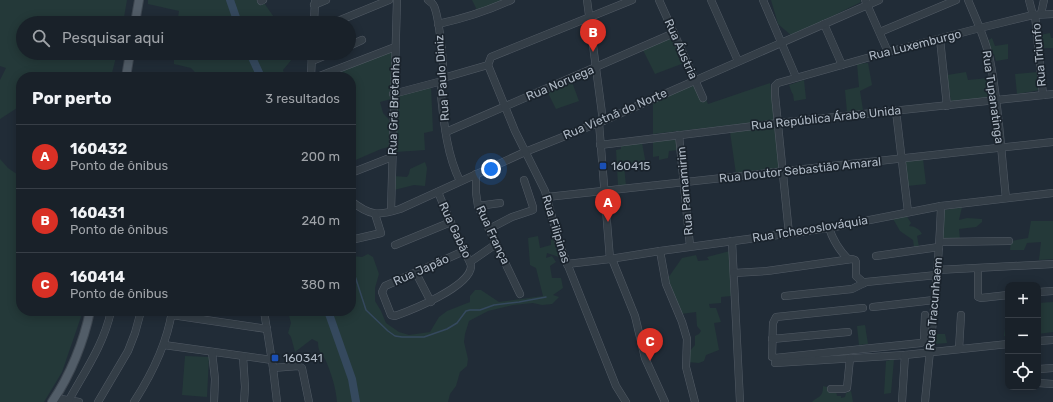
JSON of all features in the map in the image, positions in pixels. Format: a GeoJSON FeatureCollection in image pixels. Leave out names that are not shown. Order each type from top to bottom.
{"type":"FeatureCollection","features":[{"type":"Feature","properties":{"kind":"main road"},"geometry":{"type":"LineString","coordinates":[[136,16],[139,0]]}},
{"type":"Feature","properties":{"kind":"main road"},"geometry":{"type":"LineString","coordinates":[[127,72],[129,60]]}},
{"type":"Feature","properties":{"kind":"main road"},"geometry":{"type":"LineString","coordinates":[[53,400],[83,338],[89,316]]}},
{"type":"Feature","properties":{"kind":"street"},"geometry":{"type":"LineString","coordinates":[[314,16],[315,2],[326,0]]}},
{"type":"Feature","properties":{"kind":"street"},"geometry":{"type":"LineString","coordinates":[[351,16],[389,0]]}},
{"type":"Feature","properties":{"kind":"street","name":"Rua Grã Bretanha"},"geometry":{"type":"LineString","coordinates":[[391,211],[393,94],[397,0]]}},
{"type":"Feature","properties":{"kind":"street","name":"Rua Paulo Diniz"},"geometry":{"type":"LineString","coordinates":[[428,0],[434,6],[438,24],[443,80],[441,95],[446,132],[454,168],[460,181]]}},
{"type":"Feature","properties":{"kind":"street"},"geometry":{"type":"LineString","coordinates":[[438,24],[483,13],[511,0]]}},
{"type":"Feature","properties":{"kind":"street"},"geometry":{"type":"LineString","coordinates":[[587,0],[596,68],[601,122],[600,146],[611,259],[635,316],[646,358],[665,402]]}},
{"type":"Feature","properties":{"kind":"street"},"geometry":{"type":"LineString","coordinates":[[393,94],[443,80],[488,65],[491,57],[632,0]]}},
{"type":"Feature","properties":{"kind":"street","name":"Rua Áustria"},"geometry":{"type":"LineString","coordinates":[[659,0],[703,98]]}},
{"type":"Feature","properties":{"kind":"street"},"geometry":{"type":"LineString","coordinates":[[711,0],[738,61]]}},
{"type":"Feature","properties":{"kind":"street"},"geometry":{"type":"LineString","coordinates":[[763,0],[796,77]]}},
{"type":"Feature","properties":{"kind":"street","name":"Rua Vietnã do Norte"},"geometry":{"type":"LineString","coordinates":[[375,214],[391,211],[438,192],[525,152],[601,122],[738,61],[782,44],[866,3],[879,0]]}},
{"type":"Feature","properties":{"kind":"street"},"geometry":{"type":"LineString","coordinates":[[880,32],[956,0]]}},
{"type":"Feature","properties":{"kind":"street","name":"Rua Tupanatinga"},"geometry":{"type":"LineString","coordinates":[[968,0],[980,28],[990,60],[996,100],[1006,198]]}},
{"type":"Feature","properties":{"kind":"street"},"geometry":{"type":"LineString","coordinates":[[1029,0],[1036,14]]}},
{"type":"Feature","properties":{"kind":"street","name":"Rua Triunfo"},"geometry":{"type":"LineString","coordinates":[[1043,95],[1036,14],[1044,0]]}},
{"type":"Feature","properties":{"kind":"street"},"geometry":{"type":"LineString","coordinates":[[866,3],[888,52]]}},
{"type":"Feature","properties":{"kind":"street","name":"Rua Luxemburgo"},"geometry":{"type":"LineString","coordinates":[[778,123],[774,89],[778,83],[980,28],[1036,14],[1053,14]]}},
{"type":"Feature","properties":{"kind":"street"},"geometry":{"type":"LineString","coordinates":[[824,24],[842,65]]}},
{"type":"Feature","properties":{"kind":"street","name":"Rua Noruega"},"geometry":{"type":"LineString","coordinates":[[446,132],[674,33]]}},
{"type":"Feature","properties":{"kind":"street"},"geometry":{"type":"LineString","coordinates":[[356,43],[362,40]]}},
{"type":"Feature","properties":{"kind":"street"},"geometry":{"type":"LineString","coordinates":[[940,40],[946,106]]}},
{"type":"Feature","properties":{"kind":"street"},"geometry":{"type":"LineString","coordinates":[[330,72],[395,47]]}},
{"type":"Feature","properties":{"kind":"street"},"geometry":{"type":"LineString","coordinates":[[311,72],[312,61]]}},
{"type":"Feature","properties":{"kind":"street","name":"Rua Filipinas"},"geometry":{"type":"LineString","coordinates":[[488,65],[504,106],[525,152],[542,183],[547,196],[559,243],[567,264],[616,386],[626,402]]}},
{"type":"Feature","properties":{"kind":"street","name":"Rua República Árabe Unida"},"geometry":{"type":"LineString","coordinates":[[600,146],[778,123],[1053,94]]}},
{"type":"Feature","properties":{"kind":"street"},"geometry":{"type":"LineString","coordinates":[[896,111],[908,212]]}},
{"type":"Feature","properties":{"kind":"street"},"geometry":{"type":"LineString","coordinates":[[778,123],[789,234]]}},
{"type":"Feature","properties":{"kind":"street","name":"Rua Parnamirim"},"geometry":{"type":"LineString","coordinates":[[680,135],[690,246]]}},
{"type":"Feature","properties":{"kind":"street","name":"Rua Doutor Sebastião Amaral"},"geometry":{"type":"LineString","coordinates":[[547,196],[1053,142]]}},
{"type":"Feature","properties":{"kind":"street"},"geometry":{"type":"LineString","coordinates":[[356,171],[392,157]]}},
{"type":"Feature","properties":{"kind":"street","name":"Rua França"},"geometry":{"type":"LineString","coordinates":[[476,174],[478,206],[520,294]]}},
{"type":"Feature","properties":{"kind":"street"},"geometry":{"type":"LineString","coordinates":[[489,229],[512,217],[533,210],[528,189],[524,180]]}},
{"type":"Feature","properties":{"kind":"street"},"geometry":{"type":"LineString","coordinates":[[528,189],[542,183]]}},
{"type":"Feature","properties":{"kind":"street","name":"Rua Gabão"},"geometry":{"type":"LineString","coordinates":[[382,292],[390,313],[393,316],[430,302],[451,289],[466,276],[471,269],[470,262],[438,192]]}},
{"type":"Feature","properties":{"kind":"street","name":"Rua Tchecoslováquia"},"geometry":{"type":"LineString","coordinates":[[567,264],[829,228],[941,206],[1053,193]]}},
{"type":"Feature","properties":{"kind":"street"},"geometry":{"type":"LineString","coordinates":[[478,206],[500,203]]}},
{"type":"Feature","properties":{"kind":"street"},"geometry":{"type":"LineString","coordinates":[[356,205],[365,211],[375,214],[381,233],[356,239]]}},
{"type":"Feature","properties":{"kind":"street","name":"Rua Tracunhaem"},"geometry":{"type":"LineString","coordinates":[[925,402],[931,352],[934,300],[940,245],[941,206]]}},
{"type":"Feature","properties":{"kind":"street"},"geometry":{"type":"LineString","coordinates":[[396,245],[451,222]]}},
{"type":"Feature","properties":{"kind":"street"},"geometry":{"type":"LineString","coordinates":[[829,228],[836,244],[848,259]]}},
{"type":"Feature","properties":{"kind":"street"},"geometry":{"type":"LineString","coordinates":[[732,241],[735,330],[740,402]]}},
{"type":"Feature","properties":{"kind":"street"},"geometry":{"type":"LineString","coordinates":[[876,256],[940,245],[1009,241]]}},
{"type":"Feature","properties":{"kind":"street"},"geometry":{"type":"LineString","coordinates":[[470,262],[496,244]]}},
{"type":"Feature","properties":{"kind":"street","name":"Rua Japão"},"geometry":{"type":"LineString","coordinates":[[382,292],[386,286],[464,251]]}},
{"type":"Feature","properties":{"kind":"street"},"geometry":{"type":"LineString","coordinates":[[660,251],[666,284],[682,322],[687,339],[686,367],[695,402]]}},
{"type":"Feature","properties":{"kind":"street"},"geometry":{"type":"LineString","coordinates":[[734,273],[767,271],[848,259],[856,261],[856,276],[864,283]]}},
{"type":"Feature","properties":{"kind":"street"},"geometry":{"type":"LineString","coordinates":[[785,296],[852,289],[864,283],[937,273],[1053,264]]}},
{"type":"Feature","properties":{"kind":"street"},"geometry":{"type":"LineString","coordinates":[[978,269],[978,297],[1005,296]]}},
{"type":"Feature","properties":{"kind":"street"},"geometry":{"type":"LineString","coordinates":[[416,273],[430,302]]}},
{"type":"Feature","properties":{"kind":"street"},"geometry":{"type":"LineString","coordinates":[[1041,292],[1053,291]]}},
{"type":"Feature","properties":{"kind":"street"},"geometry":{"type":"LineString","coordinates":[[873,307],[934,300]]}},
{"type":"Feature","properties":{"kind":"street"},"geometry":{"type":"LineString","coordinates":[[863,308],[777,316],[773,320],[771,355],[775,358],[921,343],[924,341],[925,315]]}},
{"type":"Feature","properties":{"kind":"street"},"geometry":{"type":"LineString","coordinates":[[959,349],[961,315]]}},
{"type":"Feature","properties":{"kind":"street"},"geometry":{"type":"LineString","coordinates":[[69,400],[96,354],[104,336],[110,316]]}},
{"type":"Feature","properties":{"kind":"street"},"geometry":{"type":"LineString","coordinates":[[98,402],[128,351],[140,316]]}},
{"type":"Feature","properties":{"kind":"street"},"geometry":{"type":"LineString","coordinates":[[134,402],[150,376],[164,345],[171,316]]}},
{"type":"Feature","properties":{"kind":"street"},"geometry":{"type":"LineString","coordinates":[[190,316],[266,329]]}},
{"type":"Feature","properties":{"kind":"street"},"geometry":{"type":"LineString","coordinates":[[265,316],[277,402]]}},
{"type":"Feature","properties":{"kind":"street"},"geometry":{"type":"LineString","coordinates":[[924,331],[932,331]]}},
{"type":"Feature","properties":{"kind":"street"},"geometry":{"type":"LineString","coordinates":[[772,340],[848,332]]}},
{"type":"Feature","properties":{"kind":"street"},"geometry":{"type":"LineString","coordinates":[[1041,341],[1053,340]]}},
{"type":"Feature","properties":{"kind":"street"},"geometry":{"type":"LineString","coordinates":[[164,345],[272,360]]}},
{"type":"Feature","properties":{"kind":"street"},"geometry":{"type":"LineString","coordinates":[[775,363],[905,355],[959,349],[984,350],[1005,345]]}},
{"type":"Feature","properties":{"kind":"street"},"geometry":{"type":"LineString","coordinates":[[212,352],[215,379],[214,402]]}},
{"type":"Feature","properties":{"kind":"street"},"geometry":{"type":"LineString","coordinates":[[902,402],[905,355]]}},
{"type":"Feature","properties":{"kind":"street"},"geometry":{"type":"LineString","coordinates":[[244,357],[244,402]]}},
{"type":"Feature","properties":{"kind":"street"},"geometry":{"type":"LineString","coordinates":[[831,388],[847,388],[850,358]]}},
{"type":"Feature","properties":{"kind":"street"},"geometry":{"type":"LineString","coordinates":[[273,368],[298,366],[302,368],[309,402]]}},
{"type":"Feature","properties":{"kind":"street"},"geometry":{"type":"LineString","coordinates":[[1041,369],[1053,368]]}},
{"type":"Feature","properties":{"kind":"street"},"geometry":{"type":"LineString","coordinates":[[1041,383],[1053,384]]}},
{"type":"Feature","properties":{"kind":"street"},"geometry":{"type":"LineString","coordinates":[[53,400],[69,400],[79,402]]}},
{"type":"Feature","properties":{"kind":"green space"},"geometry":{"type":"Polygon","coordinates":[[[0,0],[127,0],[124,16],[16,16],[16,60],[115,60],[112,72],[16,72],[16,109],[0,119],[0,80],[6,68],[0,66],[0,0]]]}},
{"type":"Feature","properties":{"kind":"green space"},"geometry":{"type":"Polygon","coordinates":[[[148,0],[262,0],[273,16],[178,16],[179,11],[148,4],[148,0]]]}},
{"type":"Feature","properties":{"kind":"green space"},"geometry":{"type":"Polygon","coordinates":[[[472,0],[504,0],[478,12],[472,0]]]}},
{"type":"Feature","properties":{"kind":"green space"},"geometry":{"type":"Polygon","coordinates":[[[771,0],[860,0],[861,2],[792,36],[778,24],[771,0]]]}},
{"type":"Feature","properties":{"kind":"green space"},"geometry":{"type":"Polygon","coordinates":[[[1050,33],[1051,38],[1053,38],[1053,48],[1041,48],[1040,35],[1050,33]]]}},
{"type":"Feature","properties":{"kind":"green space"},"geometry":{"type":"Polygon","coordinates":[[[672,37],[684,63],[655,74],[643,50],[672,37]]]}},
{"type":"Feature","properties":{"kind":"green space"},"geometry":{"type":"Polygon","coordinates":[[[992,38],[995,46],[1008,44],[1008,59],[996,61],[994,54],[991,54],[987,41],[992,38]]]}},
{"type":"Feature","properties":{"kind":"green space"},"geometry":{"type":"Polygon","coordinates":[[[392,50],[391,99],[380,102],[383,113],[390,121],[389,147],[356,160],[356,72],[336,72],[392,50]]]}},
{"type":"Feature","properties":{"kind":"green space"},"geometry":{"type":"Polygon","coordinates":[[[174,60],[291,60],[283,70],[284,72],[195,72],[191,68],[174,64],[174,60]]]}},
{"type":"Feature","properties":{"kind":"green space"},"geometry":{"type":"Polygon","coordinates":[[[868,63],[872,85],[860,91],[863,110],[847,112],[845,90],[859,87],[857,64],[868,63]]]}},
{"type":"Feature","properties":{"kind":"green space"},"geometry":{"type":"Polygon","coordinates":[[[966,72],[968,80],[989,78],[991,97],[951,102],[947,75],[966,72]]]}},
{"type":"Feature","properties":{"kind":"green space"},"geometry":{"type":"Polygon","coordinates":[[[1038,72],[1040,90],[1017,94],[1015,74],[1038,72]]]}},
{"type":"Feature","properties":{"kind":"green space"},"geometry":{"type":"Polygon","coordinates":[[[804,80],[806,99],[794,101],[789,85],[804,80]]]}},
{"type":"Feature","properties":{"kind":"green space"},"geometry":{"type":"Polygon","coordinates":[[[572,82],[579,101],[556,109],[548,93],[572,82]]]}},
{"type":"Feature","properties":{"kind":"green space"},"geometry":{"type":"Polygon","coordinates":[[[698,82],[708,104],[770,83],[775,120],[653,134],[653,102],[698,82]]]}},
{"type":"Feature","properties":{"kind":"green space"},"geometry":{"type":"Polygon","coordinates":[[[431,86],[433,131],[424,133],[425,150],[396,152],[396,96],[431,86]]]}},
{"type":"Feature","properties":{"kind":"green space"},"geometry":{"type":"Polygon","coordinates":[[[774,126],[780,168],[736,174],[730,132],[774,126]]]}},
{"type":"Feature","properties":{"kind":"green space"},"geometry":{"type":"Polygon","coordinates":[[[675,138],[678,150],[669,151],[668,158],[659,160],[659,156],[653,157],[653,141],[675,138]]]}},
{"type":"Feature","properties":{"kind":"green space"},"geometry":{"type":"Polygon","coordinates":[[[642,143],[646,164],[624,165],[626,186],[618,185],[616,150],[621,149],[621,145],[642,143]]]}},
{"type":"Feature","properties":{"kind":"green space"},"geometry":{"type":"Polygon","coordinates":[[[0,159],[8,168],[16,174],[16,316],[81,316],[62,372],[44,402],[0,402],[0,159]]]}},
{"type":"Feature","properties":{"kind":"green space"},"geometry":{"type":"Polygon","coordinates":[[[923,159],[926,184],[907,186],[904,161],[923,159]]]}},
{"type":"Feature","properties":{"kind":"green space"},"geometry":{"type":"Polygon","coordinates":[[[425,162],[427,168],[425,186],[414,185],[394,190],[394,176],[407,177],[410,169],[425,162]]]}},
{"type":"Feature","properties":{"kind":"green space"},"geometry":{"type":"Polygon","coordinates":[[[962,207],[959,220],[967,218],[982,219],[982,222],[976,227],[959,229],[960,240],[942,240],[944,210],[962,207]]]}},
{"type":"Feature","properties":{"kind":"green space"},"geometry":{"type":"Polygon","coordinates":[[[906,215],[911,223],[909,226],[917,228],[922,234],[917,236],[919,247],[914,247],[913,240],[900,231],[892,217],[906,215]]]}},
{"type":"Feature","properties":{"kind":"green space"},"geometry":{"type":"Polygon","coordinates":[[[1031,221],[1053,221],[1053,259],[1039,260],[1041,242],[1027,243],[1024,250],[1010,250],[1011,241],[1028,238],[1031,221]]]}},
{"type":"Feature","properties":{"kind":"green space"},"geometry":{"type":"Polygon","coordinates":[[[538,236],[540,248],[551,245],[551,240],[554,238],[559,257],[547,253],[546,258],[552,256],[556,262],[550,266],[552,278],[561,278],[563,288],[553,295],[559,297],[552,304],[542,305],[533,303],[513,305],[488,311],[469,321],[464,342],[468,359],[467,366],[460,372],[456,386],[450,394],[448,402],[337,402],[336,391],[331,375],[325,359],[319,350],[318,342],[312,339],[295,352],[291,337],[288,333],[291,323],[289,316],[356,316],[356,256],[362,257],[368,254],[373,257],[379,274],[375,288],[375,301],[386,323],[399,332],[409,335],[430,332],[439,317],[447,311],[470,302],[470,296],[475,290],[481,290],[499,302],[543,296],[536,268],[530,265],[528,238],[538,236]]]}},
{"type":"Feature","properties":{"kind":"green space"},"geometry":{"type":"Polygon","coordinates":[[[730,251],[731,296],[721,297],[721,303],[709,304],[710,308],[716,308],[721,322],[714,323],[719,350],[706,355],[704,361],[699,363],[688,362],[689,352],[695,345],[695,336],[701,331],[697,326],[696,312],[681,314],[668,278],[682,258],[696,255],[698,261],[709,260],[707,257],[730,251]]]}},
{"type":"Feature","properties":{"kind":"green space"},"geometry":{"type":"Polygon","coordinates":[[[1053,302],[1053,332],[1041,334],[1041,303],[1053,302]]]}},
{"type":"Feature","properties":{"kind":"green space"},"geometry":{"type":"Polygon","coordinates":[[[865,325],[868,344],[859,345],[857,326],[865,325]]]}},
{"type":"Feature","properties":{"kind":"green space"},"geometry":{"type":"Polygon","coordinates":[[[935,334],[945,334],[947,343],[935,344],[935,334]]]}},
{"type":"Feature","properties":{"kind":"green space"},"geometry":{"type":"Polygon","coordinates":[[[185,356],[209,357],[207,397],[182,395],[185,356]]]}},
{"type":"Feature","properties":{"kind":"green space"},"geometry":{"type":"Polygon","coordinates":[[[894,359],[891,393],[884,394],[886,361],[894,359]]]}},
{"type":"Feature","properties":{"kind":"green space"},"geometry":{"type":"Polygon","coordinates":[[[823,386],[827,387],[827,389],[836,391],[837,396],[841,396],[841,398],[845,397],[846,393],[851,391],[853,402],[812,402],[821,395],[823,386]]]}},
{"type":"Feature","properties":{"kind":"waterway"},"geometry":{"type":"LineString","coordinates":[[230,0],[236,16]]}},
{"type":"Feature","properties":{"kind":"waterway"},"geometry":{"type":"LineString","coordinates":[[253,60],[259,72]]}},
{"type":"Feature","properties":{"kind":"waterway"},"geometry":{"type":"LineString","coordinates":[[356,279],[366,310],[388,331],[395,336],[402,337],[424,337],[447,329],[457,323],[466,311],[480,310],[494,305],[546,297]]}},
{"type":"Feature","properties":{"kind":"waterway"},"geometry":{"type":"LineString","coordinates":[[330,316],[352,379],[356,402]]}},
{"type":"Feature","properties":{"kind":"place","name":"160431"},"geometry":{"type":"Point","coordinates":[593,52]}},
{"type":"Feature","properties":{"kind":"place","name":"160415"},"geometry":{"type":"Point","coordinates":[603,166]}},
{"type":"Feature","properties":{"kind":"place","name":"160432"},"geometry":{"type":"Point","coordinates":[608,222]}},
{"type":"Feature","properties":{"kind":"place","name":"160341"},"geometry":{"type":"Point","coordinates":[275,358]}},
{"type":"Feature","properties":{"kind":"place","name":"160414"},"geometry":{"type":"Point","coordinates":[650,361]}}]}
